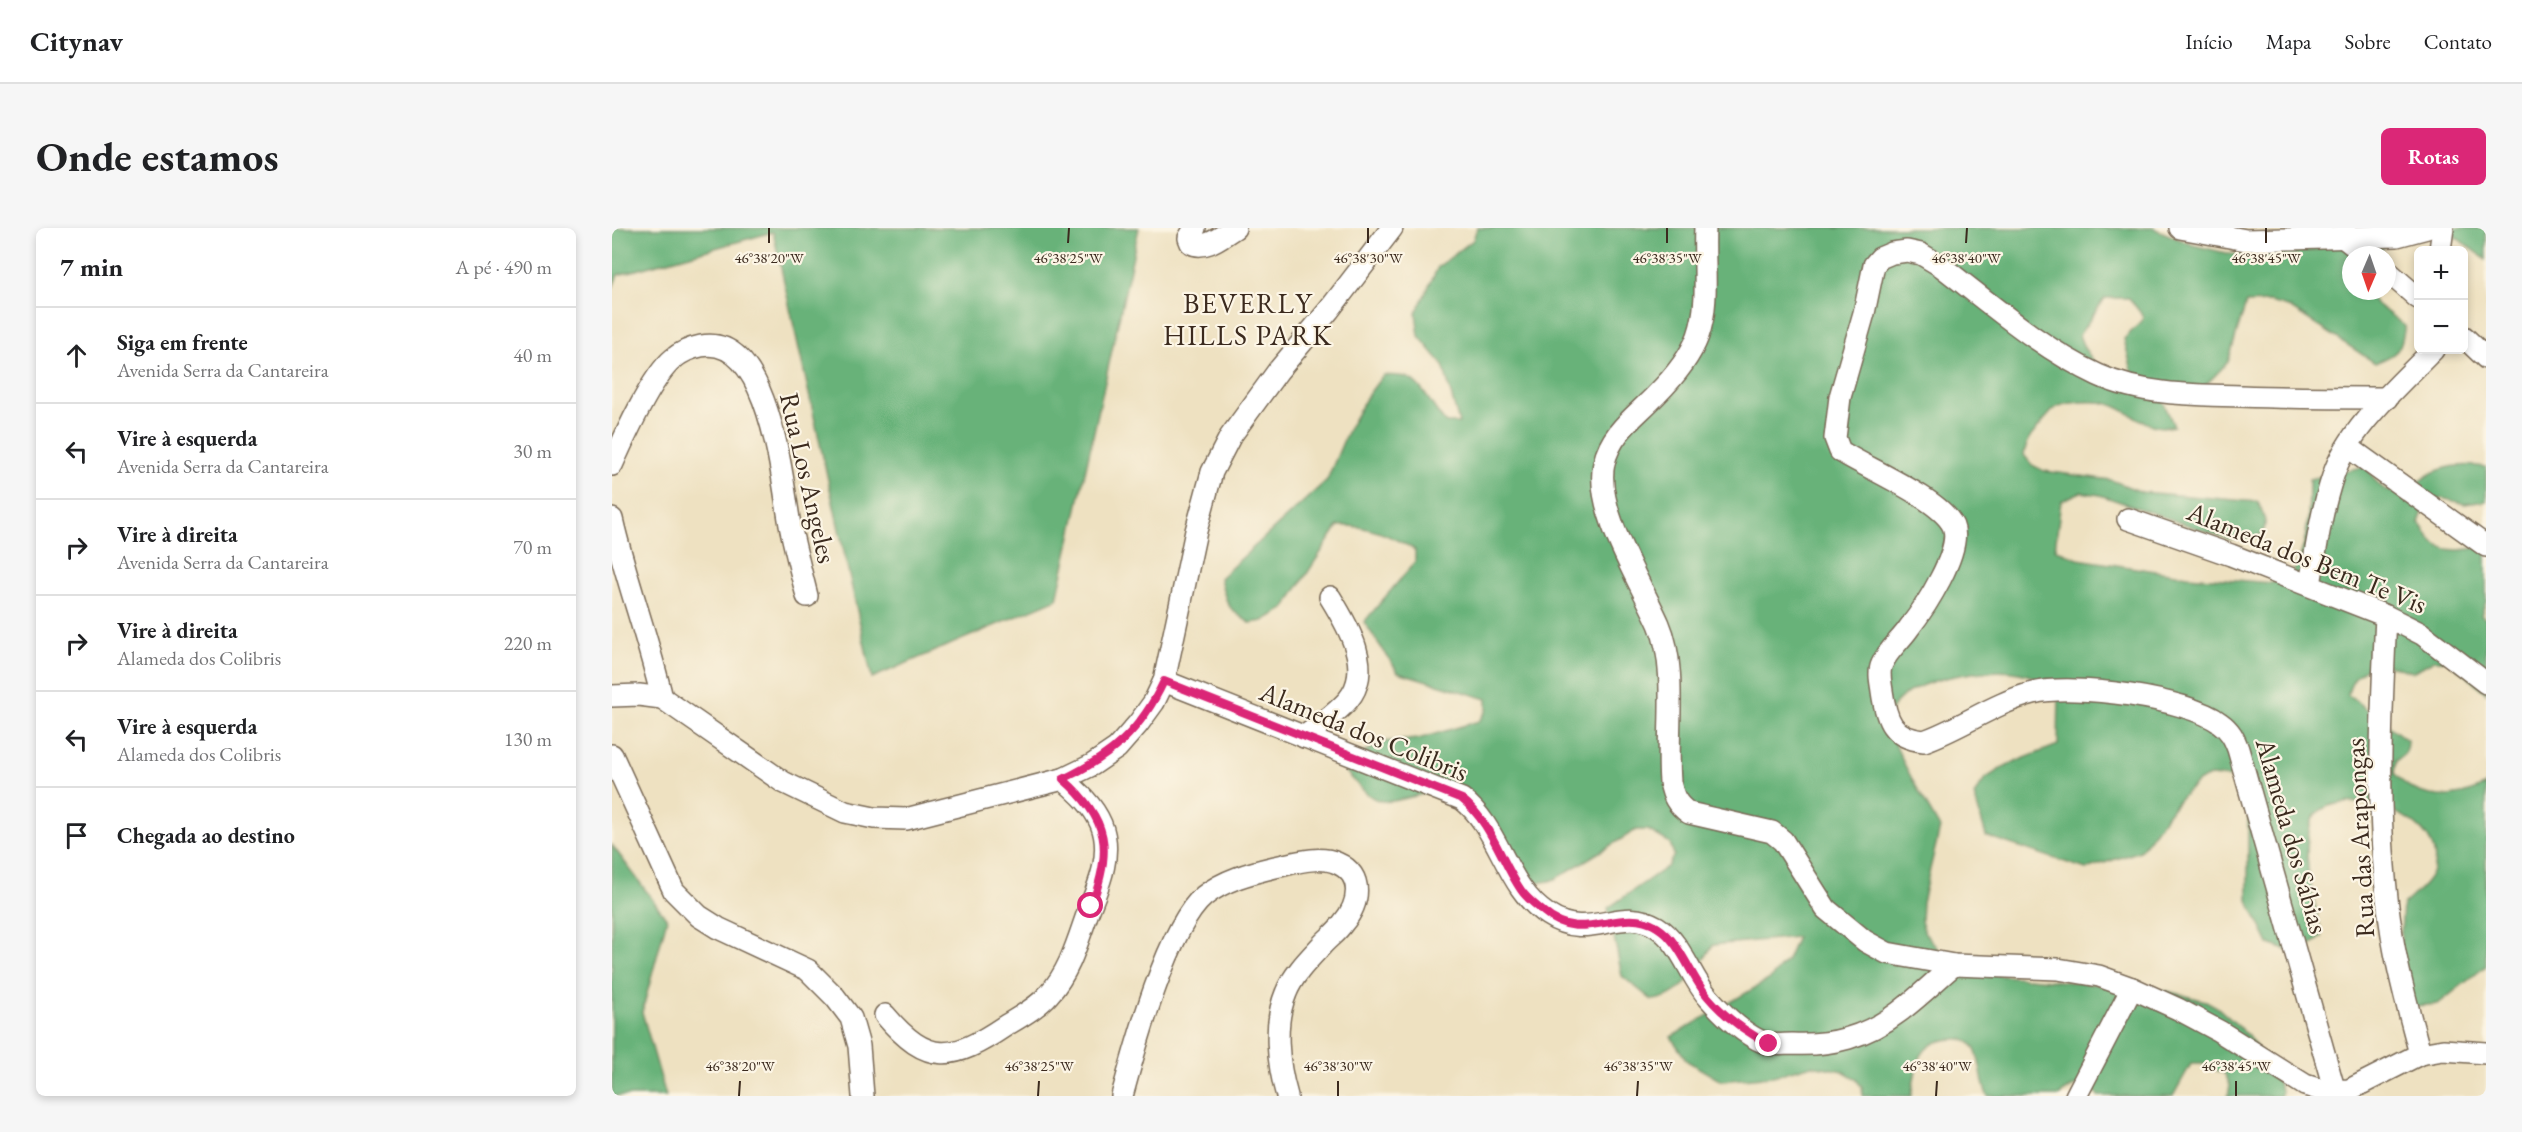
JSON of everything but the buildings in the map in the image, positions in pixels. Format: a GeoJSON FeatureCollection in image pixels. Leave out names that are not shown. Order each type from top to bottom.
{"type":"FeatureCollection","features":[{"type":"Feature","properties":{"kind":"street"},"geometry":{"type":"LineString","coordinates":[[1192,234],[1193,245],[1203,245],[1235,228]]}},
{"type":"Feature","properties":{"kind":"street"},"geometry":{"type":"LineString","coordinates":[[1705,228],[1704,314],[1697,338],[1686,360],[1656,395],[1626,422],[1611,445],[1604,462],[1602,483],[1609,513],[1660,626],[1666,651],[1670,782],[1673,797],[1679,806],[1689,813],[1772,832],[1783,842],[1826,909],[1865,941],[1887,953],[1954,965],[2058,969],[2099,976],[2132,987],[2219,1031],[2305,1085],[2324,1091],[2335,1094],[2360,1085],[2420,1054],[2443,1050],[2486,1053]]}},
{"type":"Feature","properties":{"kind":"street"},"geometry":{"type":"LineString","coordinates":[[2180,228],[2246,240],[2397,236],[2427,228]]}},
{"type":"Feature","properties":{"kind":"street"},"geometry":{"type":"LineString","coordinates":[[2441,246],[2443,228]]}},
{"type":"Feature","properties":{"kind":"street"},"geometry":{"type":"LineString","coordinates":[[612,696],[662,698],[783,782],[845,812],[874,818],[906,819],[1063,779],[1092,765],[1116,748],[1138,724],[1154,702],[1164,681],[1196,531],[1212,472],[1230,437],[1384,232]]}},
{"type":"Feature","properties":{"kind":"street"},"geometry":{"type":"LineString","coordinates":[[2344,238],[2354,246]]}},
{"type":"Feature","properties":{"kind":"street","name":"Alameda dos Sábias"},"geometry":{"type":"LineString","coordinates":[[2335,1094],[2245,770],[2231,733],[2219,722],[2198,710],[2129,695],[2067,689],[2032,693],[1923,741],[1908,739],[1897,732],[1888,719],[1880,680],[1881,666],[1928,602],[1949,559],[1954,542],[1953,526],[1933,504],[1840,451],[1836,444],[1835,429],[1840,397],[1864,313],[1874,265],[1880,258],[1900,251],[1921,254],[1941,266],[2058,353],[2099,375],[2128,386],[2198,395],[2316,399],[2387,398]]}},
{"type":"Feature","properties":{"kind":"street"},"geometry":{"type":"LineString","coordinates":[[2396,279],[2414,295]]}},
{"type":"Feature","properties":{"kind":"street"},"geometry":{"type":"LineString","coordinates":[[2468,342],[2486,358]]}},
{"type":"Feature","properties":{"kind":"street","name":"Rua Los Angeles"},"geometry":{"type":"LineString","coordinates":[[612,465],[647,394],[672,359],[690,349],[706,345],[724,347],[741,360],[759,387],[770,415],[795,549],[807,596]]}},
{"type":"Feature","properties":{"kind":"street"},"geometry":{"type":"LineString","coordinates":[[2310,585],[2322,516],[2333,475],[2348,447],[2387,398],[2429,354]]}},
{"type":"Feature","properties":{"kind":"street"},"geometry":{"type":"LineString","coordinates":[[2348,447],[2486,546]]}},
{"type":"Feature","properties":{"kind":"street"},"geometry":{"type":"LineString","coordinates":[[612,519],[623,565],[651,647],[662,698]]}},
{"type":"Feature","properties":{"kind":"street","name":"Alameda dos Bem Te Vis"},"geometry":{"type":"LineString","coordinates":[[2128,519],[2310,585],[2386,616],[2422,634],[2486,683]]}},
{"type":"Feature","properties":{"kind":"street"},"geometry":{"type":"LineString","coordinates":[[1304,736],[1348,700],[1357,686],[1360,670],[1355,645],[1330,597]]}},
{"type":"Feature","properties":{"kind":"street","name":"Rua das Arapongas"},"geometry":{"type":"LineString","coordinates":[[2386,616],[2380,781],[2385,868],[2392,933],[2420,1054]]}},
{"type":"Feature","properties":{"kind":"street","name":"Alameda dos Colibris"},"geometry":{"type":"LineString","coordinates":[[1164,681],[1462,799],[1474,810],[1489,832],[1522,892],[1547,915],[1577,927],[1590,927],[1620,919],[1638,920],[1658,927],[1672,942],[1707,996],[1733,1021],[1750,1034],[1769,1044],[1821,1045],[1861,1034],[1898,1013],[1954,965]]}},
{"type":"Feature","properties":{"kind":"street"},"geometry":{"type":"LineString","coordinates":[[612,755],[674,891],[699,916],[718,928],[808,970],[835,997],[851,1018],[859,1046],[863,1096]]}},
{"type":"Feature","properties":{"kind":"street"},"geometry":{"type":"LineString","coordinates":[[885,1015],[918,1047],[932,1052],[956,1052],[970,1048],[996,1033],[1049,995],[1067,968],[1100,882],[1104,859],[1105,843],[1101,825],[1085,800],[1063,779]]}},
{"type":"Feature","properties":{"kind":"street"},"geometry":{"type":"LineString","coordinates":[[1122,1096],[1134,1054],[1173,943],[1185,917],[1202,897],[1220,884],[1265,869],[1302,861],[1336,863],[1354,876],[1358,887],[1356,902],[1344,923],[1296,974],[1285,994],[1278,1029],[1282,1077],[1287,1096]]}},
{"type":"Feature","properties":{"kind":"street"},"geometry":{"type":"LineString","coordinates":[[2076,1096],[2132,987]]}},
{"type":"Feature","properties":{"kind":"green space"},"geometry":{"type":"Polygon","coordinates":[[[612,228],[1139,228],[1057,599],[872,678],[773,232],[618,275],[612,289],[612,228]]]}},
{"type":"Feature","properties":{"kind":"green space"},"geometry":{"type":"Polygon","coordinates":[[[1477,228],[2153,228],[2193,245],[2230,254],[2255,255],[2286,245],[2393,234],[2384,246],[2342,246],[2342,300],[2373,300],[2405,326],[2400,346],[2389,357],[2375,363],[2291,308],[2270,302],[2246,303],[2228,362],[2194,397],[2134,379],[2124,339],[2142,321],[2143,316],[2129,298],[2105,298],[2079,335],[2084,348],[2104,376],[2162,399],[2174,426],[2148,424],[2109,404],[2081,402],[2065,404],[2054,409],[2038,428],[2029,440],[2024,455],[2032,465],[2044,471],[2111,480],[2142,492],[2258,502],[2265,522],[2261,534],[2256,537],[2228,539],[2100,495],[2081,492],[2061,501],[2055,549],[2078,559],[2188,576],[2271,583],[2290,577],[2301,554],[2307,530],[2309,479],[2366,466],[2376,482],[2383,488],[2387,491],[2398,492],[2446,468],[2466,465],[2486,467],[2486,501],[2465,504],[2442,498],[2423,511],[2419,523],[2434,543],[2446,549],[2466,549],[2486,545],[2486,601],[2481,615],[2486,619],[2486,693],[2448,660],[2434,660],[2413,672],[2384,665],[2368,668],[2351,684],[2348,695],[2407,740],[2406,752],[2396,761],[2394,773],[2414,789],[2425,794],[2449,796],[2486,785],[2486,966],[2438,1004],[2416,1006],[2397,989],[2403,905],[2430,877],[2434,866],[2432,846],[2421,830],[2404,816],[2382,807],[2359,803],[2338,804],[2321,810],[2311,823],[2307,851],[2308,865],[2322,937],[2308,947],[2297,951],[2285,950],[2269,944],[2248,900],[2248,796],[2233,778],[2210,776],[2199,781],[2179,799],[2140,851],[2086,869],[1986,836],[1974,795],[1986,778],[2007,765],[2058,745],[2059,691],[2043,682],[2013,672],[1964,674],[1926,684],[1910,692],[1897,701],[1890,713],[1889,723],[1899,753],[1940,828],[1922,902],[1921,921],[1925,933],[1942,954],[1995,975],[2167,991],[2206,1001],[2217,1007],[2247,1034],[2272,1069],[2282,1092],[2280,1096],[2228,1096],[2230,1085],[2225,1074],[2204,1064],[2191,1064],[2173,1096],[2098,1096],[2086,1086],[2074,1086],[2058,1096],[1988,1096],[1973,1046],[1959,1039],[1941,1041],[1925,1050],[1917,1066],[1911,1096],[1863,1096],[1862,1087],[1855,1078],[1843,1071],[1812,1065],[1773,1076],[1721,1081],[1687,1061],[1671,1037],[1770,979],[1787,960],[1797,937],[1713,945],[1695,972],[1680,988],[1672,994],[1652,1000],[1622,976],[1608,908],[1668,866],[1674,855],[1670,843],[1648,830],[1636,830],[1555,879],[1543,882],[1532,880],[1514,866],[1480,821],[1435,791],[1382,801],[1365,792],[1342,767],[1381,742],[1418,739],[1479,721],[1487,710],[1487,699],[1398,672],[1364,622],[1415,562],[1415,550],[1369,529],[1338,526],[1284,609],[1263,621],[1250,623],[1232,609],[1224,594],[1220,578],[1327,480],[1348,430],[1368,395],[1383,375],[1402,376],[1413,381],[1446,423],[1459,423],[1443,365],[1419,336],[1416,313],[1438,267],[1473,240],[1477,228]]]}},
{"type":"Feature","properties":{"kind":"green space"},"geometry":{"type":"Polygon","coordinates":[[[2444,228],[2486,228],[2486,260],[2444,228]]]}},
{"type":"Feature","properties":{"kind":"green space"},"geometry":{"type":"Polygon","coordinates":[[[612,845],[667,919],[642,1012],[666,1096],[612,1096],[612,845]]]}},
{"type":"Feature","properties":{"kind":"district","name":"BEVERLY HILLS PARK"},"geometry":{"type":"Point","coordinates":[1248,319]}},
{"type":"Feature","properties":{"kind":"route"},"geometry":{"type":"LineString","coordinates":[[1091,906],[1100,882],[1105,843],[1101,825],[1089,805],[1081,794],[1063,779],[1092,765],[1116,748],[1154,702],[1164,681],[1462,799],[1474,810],[1489,832],[1522,892],[1547,915],[1577,927],[1590,927],[1620,919],[1638,920],[1658,927],[1672,942],[1707,996],[1733,1021],[1750,1034],[1769,1044]]}}]}
